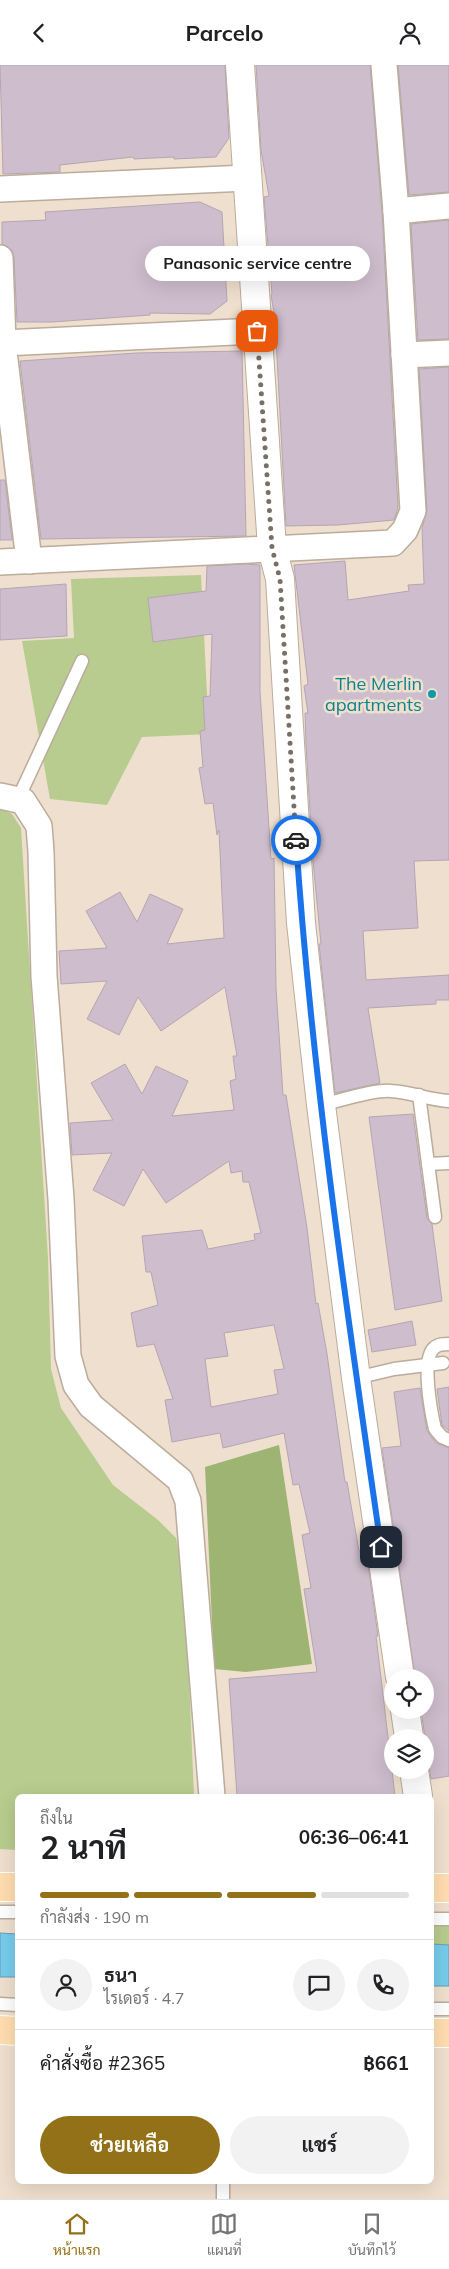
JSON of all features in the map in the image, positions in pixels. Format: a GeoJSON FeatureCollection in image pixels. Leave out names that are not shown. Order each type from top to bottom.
{"type":"FeatureCollection","features":[{"type":"Feature","properties":{"kind":"main road"},"geometry":{"type":"LineString","coordinates":[[0,1887],[15,1887]]}},
{"type":"Feature","properties":{"kind":"main road"},"geometry":{"type":"LineString","coordinates":[[0,2031],[15,2031]]}},
{"type":"Feature","properties":{"kind":"main road"},"geometry":{"type":"LineString","coordinates":[[434,2033],[449,2033]]}},
{"type":"Feature","properties":{"kind":"street"},"geometry":{"type":"LineString","coordinates":[[240,65],[272,548],[280,579],[301,923],[321,1105],[356,1378],[399,1669]]}},
{"type":"Feature","properties":{"kind":"street"},"geometry":{"type":"LineString","coordinates":[[0,562],[393,543],[405,530],[413,511],[396,211],[384,65]]}},
{"type":"Feature","properties":{"kind":"street"},"geometry":{"type":"LineString","coordinates":[[0,189],[247,177]]}},
{"type":"Feature","properties":{"kind":"street"},"geometry":{"type":"LineString","coordinates":[[396,211],[449,206]]}},
{"type":"Feature","properties":{"kind":"street"},"geometry":{"type":"LineString","coordinates":[[0,258],[3,343],[29,561]]}},
{"type":"Feature","properties":{"kind":"street"},"geometry":{"type":"LineString","coordinates":[[3,343],[257,331]]}},
{"type":"Feature","properties":{"kind":"street"},"geometry":{"type":"LineString","coordinates":[[404,355],[449,353]]}},
{"type":"Feature","properties":{"kind":"street"},"geometry":{"type":"LineString","coordinates":[[9,798],[24,801],[39,825],[44,976],[61,1199],[68,1356],[76,1385],[92,1406],[180,1480],[188,1501],[212,1794]]}},
{"type":"Feature","properties":{"kind":"street"},"geometry":{"type":"LineString","coordinates":[[415,1779],[418,1794]]}},
{"type":"Feature","properties":{"kind":"lane"},"geometry":{"type":"LineString","coordinates":[[9,798],[82,661]]}},
{"type":"Feature","properties":{"kind":"lane"},"geometry":{"type":"LineString","coordinates":[[321,1105],[388,1090],[449,1101]]}},
{"type":"Feature","properties":{"kind":"lane"},"geometry":{"type":"LineString","coordinates":[[419,1095],[435,1217]]}},
{"type":"Feature","properties":{"kind":"lane"},"geometry":{"type":"LineString","coordinates":[[428,1164],[449,1163]]}},
{"type":"Feature","properties":{"kind":"lane"},"geometry":{"type":"LineString","coordinates":[[449,1344],[434,1348],[430,1353],[427,1365],[435,1429],[449,1440]]}},
{"type":"Feature","properties":{"kind":"lane"},"geometry":{"type":"LineString","coordinates":[[356,1378],[443,1363]]}},
{"type":"Feature","properties":{"kind":"lane"},"geometry":{"type":"LineString","coordinates":[[0,1912],[15,1912]]}},
{"type":"Feature","properties":{"kind":"lane"},"geometry":{"type":"LineString","coordinates":[[434,1919],[449,1919]]}},
{"type":"Feature","properties":{"kind":"lane"},"geometry":{"type":"LineString","coordinates":[[0,2004],[15,2005]]}},
{"type":"Feature","properties":{"kind":"lane"},"geometry":{"type":"LineString","coordinates":[[434,2009],[449,2009]]}},
{"type":"Feature","properties":{"kind":"lane"},"geometry":{"type":"LineString","coordinates":[[223,2184],[223,2199]]}},
{"type":"Feature","properties":{"kind":"green space"},"geometry":{"type":"Polygon","coordinates":[[[201,575],[209,734],[142,737],[107,805],[50,799],[22,641],[74,638],[71,579],[201,575]]]}},
{"type":"Feature","properties":{"kind":"green space"},"geometry":{"type":"Polygon","coordinates":[[[0,808],[12,814],[21,828],[48,1258],[51,1369],[61,1408],[113,1485],[158,1520],[176,1538],[185,1584],[194,1794],[15,1794],[15,1850],[0,1849],[0,808]]]}},
{"type":"Feature","properties":{"kind":"green space"},"geometry":{"type":"Polygon","coordinates":[[[279,1445],[312,1664],[246,1672],[214,1669],[205,1467],[279,1445]]]}},
{"type":"Feature","properties":{"kind":"green space"},"geometry":{"type":"Polygon","coordinates":[[[434,1923],[449,1923],[449,1945],[434,1944],[434,1923]]]}},
{"type":"Feature","properties":{"kind":"water"},"geometry":{"type":"Polygon","coordinates":[[[0,1933],[15,1934],[15,1977],[0,1977],[0,1933]]]}},
{"type":"Feature","properties":{"kind":"water"},"geometry":{"type":"Polygon","coordinates":[[[434,1944],[449,1945],[449,1986],[434,1986],[434,1944]]]}},
{"type":"Feature","properties":{"kind":"building"},"geometry":{"type":"Polygon","coordinates":[[[0,65],[225,65],[229,138],[216,157],[134,159],[133,157],[60,165],[60,172],[3,174],[0,65]]]}},
{"type":"Feature","properties":{"kind":"building"},"geometry":{"type":"Polygon","coordinates":[[[256,65],[370,65],[382,212],[398,508],[394,520],[338,525],[286,526],[275,319],[271,295],[264,197],[269,196],[261,150],[256,65]]]}},
{"type":"Feature","properties":{"kind":"building"},"geometry":{"type":"Polygon","coordinates":[[[398,65],[449,65],[449,192],[409,195],[398,65]]]}},
{"type":"Feature","properties":{"kind":"building"},"geometry":{"type":"Polygon","coordinates":[[[200,202],[222,212],[227,301],[210,314],[150,313],[150,315],[52,322],[17,322],[14,257],[12,250],[2,244],[2,222],[46,220],[45,212],[200,202]]]}},
{"type":"Feature","properties":{"kind":"building"},"geometry":{"type":"Polygon","coordinates":[[[449,220],[449,339],[418,340],[411,224],[449,220]]]}},
{"type":"Feature","properties":{"kind":"building"},"geometry":{"type":"Polygon","coordinates":[[[242,351],[246,536],[41,539],[20,361],[136,353],[242,351]]]}},
{"type":"Feature","properties":{"kind":"building"},"geometry":{"type":"Polygon","coordinates":[[[449,367],[449,860],[414,861],[418,928],[363,931],[366,980],[449,975],[449,1000],[436,1000],[436,1004],[368,1008],[380,1083],[335,1093],[319,944],[321,944],[313,861],[306,744],[305,713],[308,713],[304,686],[308,684],[294,565],[345,561],[348,600],[409,591],[408,585],[424,584],[422,528],[427,510],[419,369],[449,367]]]}},
{"type":"Feature","properties":{"kind":"building"},"geometry":{"type":"Polygon","coordinates":[[[0,480],[5,480],[12,540],[0,540],[0,480]]]}},
{"type":"Feature","properties":{"kind":"building"},"geometry":{"type":"Polygon","coordinates":[[[260,565],[260,691],[271,859],[274,858],[276,988],[283,1095],[286,1095],[307,1228],[316,1304],[318,1303],[327,1354],[345,1482],[347,1482],[359,1551],[366,1550],[378,1636],[376,1636],[384,1719],[386,1719],[387,1729],[384,1729],[384,1779],[393,1779],[395,1794],[237,1794],[229,1679],[317,1672],[304,1589],[311,1588],[302,1535],[310,1533],[299,1484],[293,1485],[284,1433],[223,1448],[220,1433],[172,1442],[165,1400],[173,1399],[154,1344],[137,1347],[131,1313],[158,1305],[151,1272],[146,1272],[142,1236],[202,1230],[208,1249],[255,1240],[254,1234],[261,1233],[249,1182],[243,1182],[242,1171],[231,1173],[229,1161],[166,1203],[143,1169],[124,1206],[93,1190],[112,1153],[72,1155],[70,1123],[113,1120],[91,1083],[125,1064],[142,1094],[156,1066],[188,1081],[172,1116],[234,1110],[230,1081],[236,1079],[233,1056],[237,1056],[225,987],[161,1031],[138,997],[119,1035],[87,1019],[107,981],[61,984],[59,951],[107,948],[86,911],[120,892],[137,922],[150,894],[183,909],[167,944],[224,938],[219,830],[217,835],[213,803],[205,804],[199,768],[203,767],[200,731],[205,730],[203,697],[210,696],[212,634],[153,642],[148,598],[206,591],[207,566],[260,565]],[[274,1325],[224,1333],[228,1356],[205,1359],[211,1407],[278,1394],[274,1370],[284,1369],[274,1325]]]}},
{"type":"Feature","properties":{"kind":"building"},"geometry":{"type":"Polygon","coordinates":[[[66,584],[67,636],[0,640],[0,589],[66,584]]]}},
{"type":"Feature","properties":{"kind":"building"},"geometry":{"type":"Polygon","coordinates":[[[413,1114],[427,1218],[432,1224],[442,1301],[395,1310],[369,1117],[413,1114]]]}},
{"type":"Feature","properties":{"kind":"building"},"geometry":{"type":"Polygon","coordinates":[[[412,1321],[416,1345],[372,1352],[368,1330],[412,1321]]]}},
{"type":"Feature","properties":{"kind":"building"},"geometry":{"type":"Polygon","coordinates":[[[449,1387],[449,1431],[442,1425],[437,1389],[449,1387]]]}},
{"type":"Feature","properties":{"kind":"building"},"geometry":{"type":"Polygon","coordinates":[[[420,1388],[427,1431],[436,1443],[449,1448],[449,1776],[434,1778],[434,1729],[424,1729],[422,1719],[434,1719],[434,1669],[414,1669],[382,1448],[401,1446],[394,1392],[420,1388]]]}},
{"type":"Feature","properties":{"kind":"way so far"},"geometry":{"type":"LineString","coordinates":[[257,331],[272,548],[280,579],[296,840]]}},
{"type":"Feature","properties":{"kind":"place","name":"Panasonic service centre"},"geometry":{"type":"Point","coordinates":[257,331]}},
{"type":"Feature","properties":{"kind":"place","name":"The Merlin apartments"},"geometry":{"type":"Point","coordinates":[432,694]}},
{"type":"Feature","properties":{"kind":"route"},"geometry":{"type":"LineString","coordinates":[[296,840],[301,923],[321,1105],[356,1378],[381,1547]]}}]}
